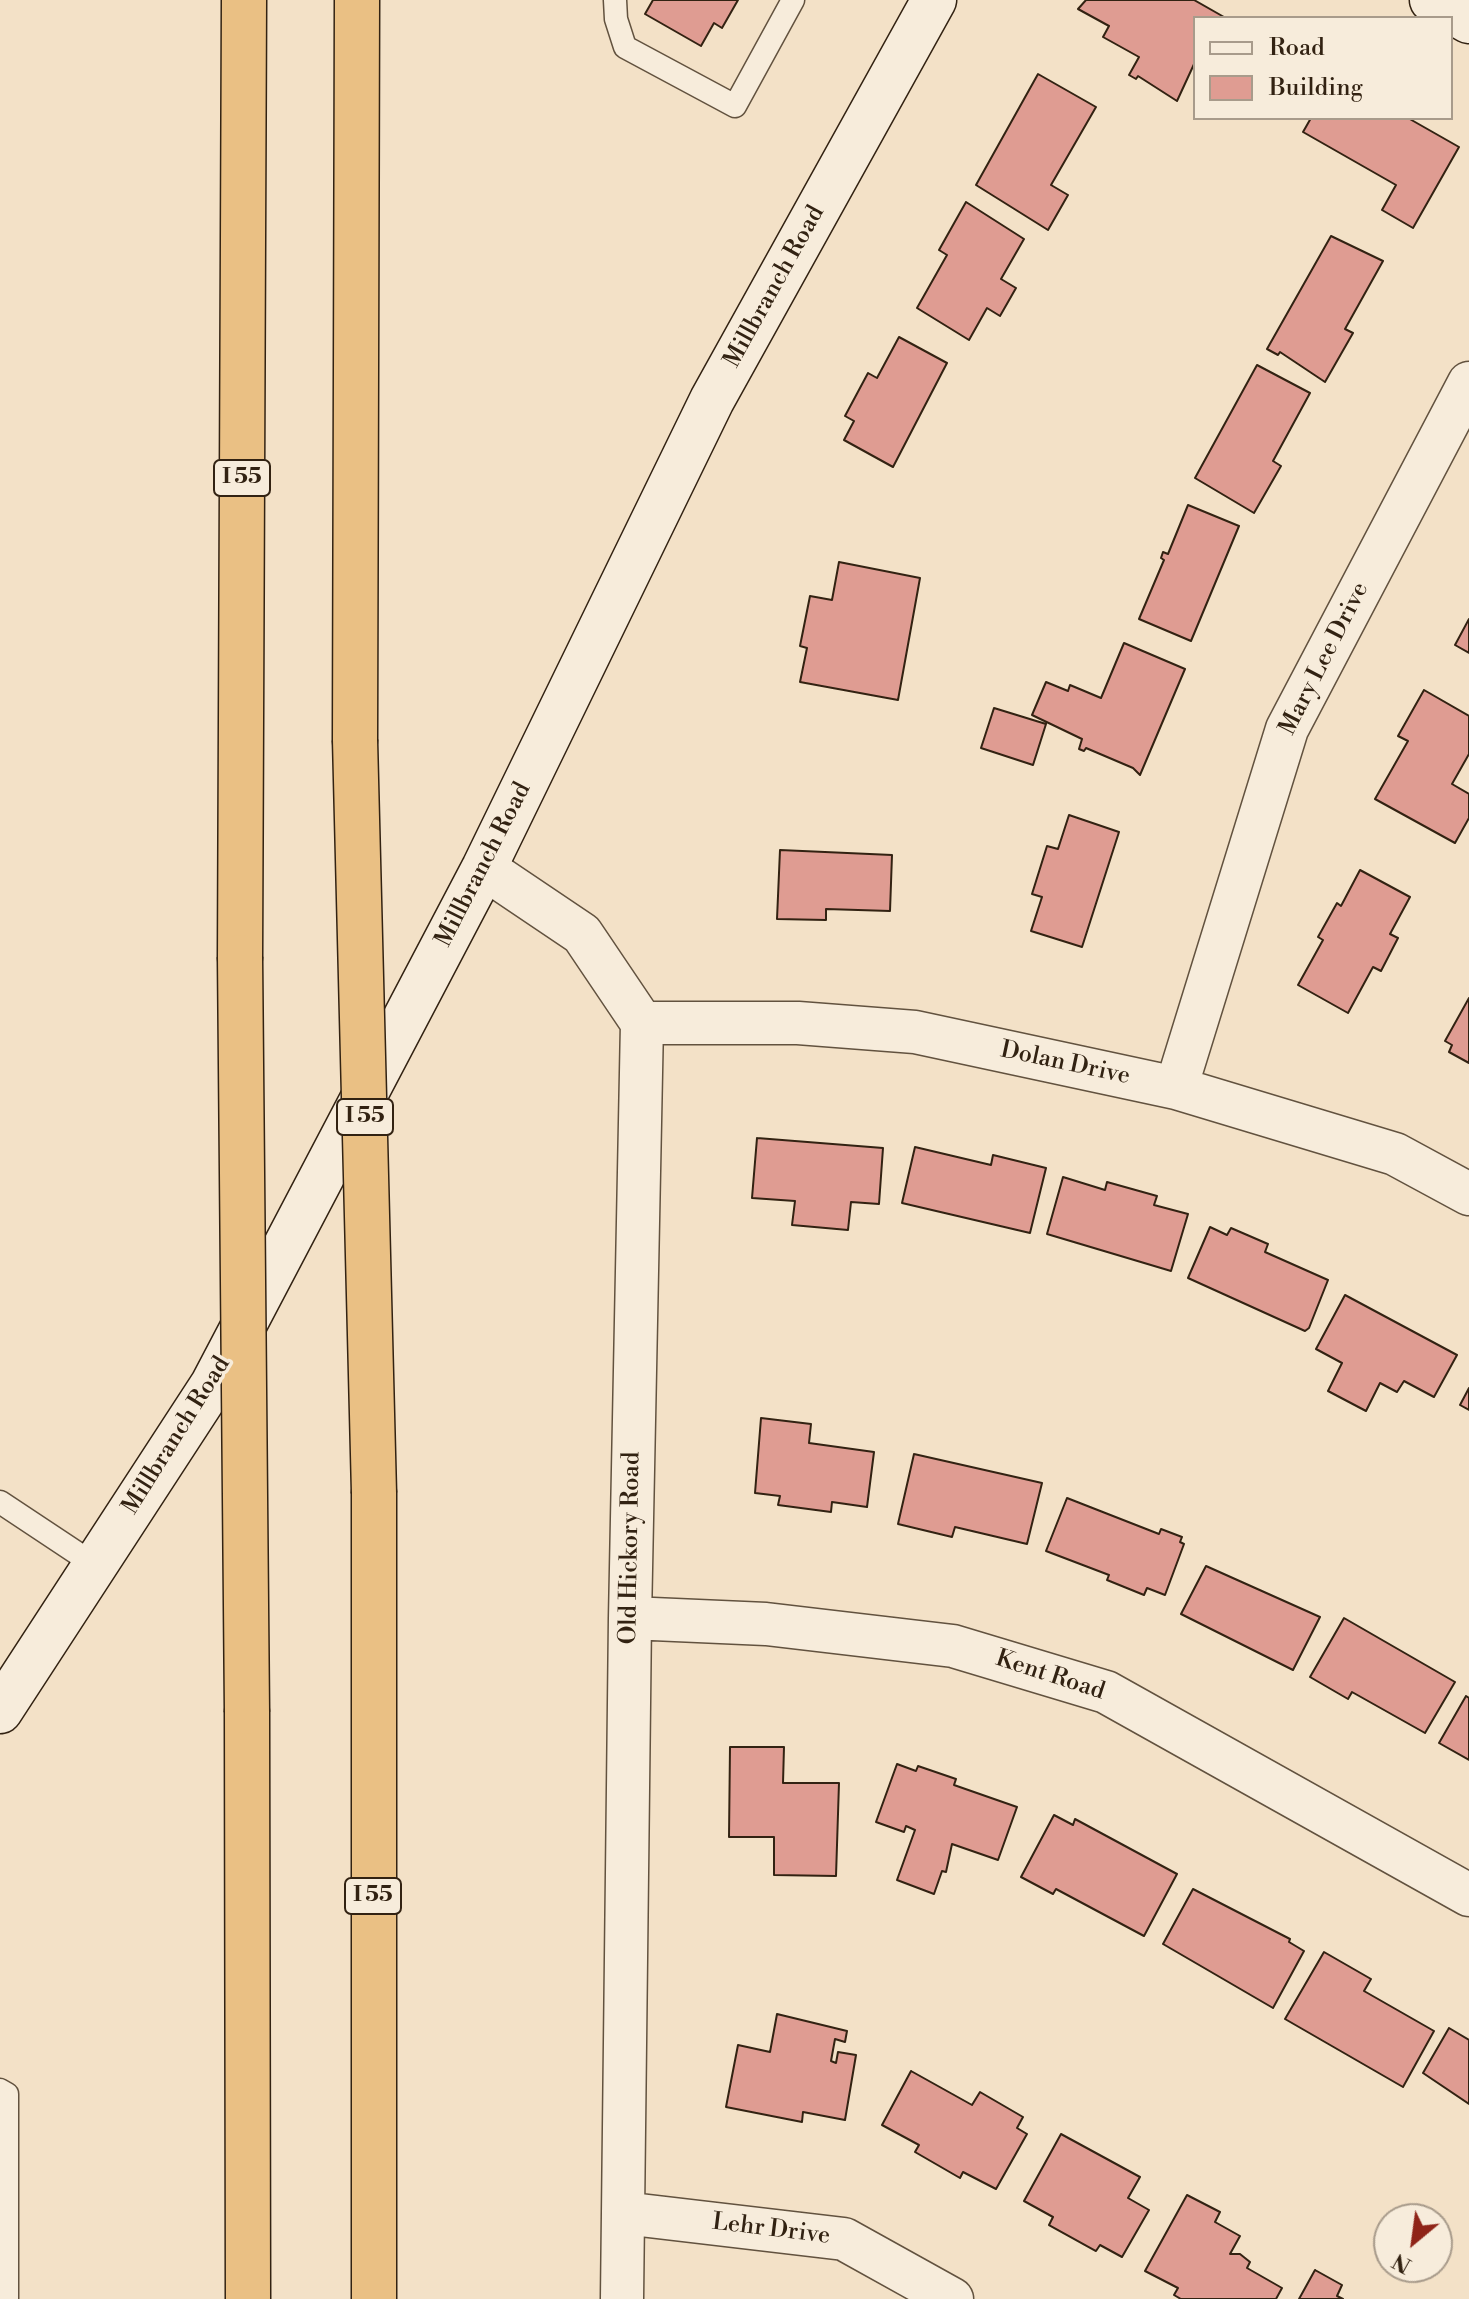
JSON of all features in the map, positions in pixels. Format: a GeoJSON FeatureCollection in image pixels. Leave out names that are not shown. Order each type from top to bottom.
{"type":"FeatureCollection","features":[{"type":"Feature","properties":{"kind":"highway","name":"I 55"},"geometry":{"type":"LineString","coordinates":[[244,0],[240,957],[247,1712],[248,2299]]}},
{"type":"Feature","properties":{"kind":"highway","name":"I 55"},"geometry":{"type":"LineString","coordinates":[[357,0],[355,740],[374,1493],[374,2299]]}},
{"type":"Feature","properties":{"kind":"main road","name":"Millbranch Road"},"geometry":{"type":"LineString","coordinates":[[0,1711],[213,1384],[484,868],[712,400],[934,0]]}},
{"type":"Feature","properties":{"kind":"main road"},"geometry":{"type":"LineString","coordinates":[[1432,0],[1469,21]]}},
{"type":"Feature","properties":{"kind":"street","name":"Mary Lee Drive"},"geometry":{"type":"LineString","coordinates":[[1176,1088],[1287,729],[1469,383]]}},
{"type":"Feature","properties":{"kind":"street"},"geometry":{"type":"LineString","coordinates":[[484,868],[582,934],[642,1023]]}},
{"type":"Feature","properties":{"kind":"street","name":"Dolan Drive"},"geometry":{"type":"LineString","coordinates":[[642,1023],[798,1023],[915,1032],[1176,1088],[1395,1154],[1469,1194]]}},
{"type":"Feature","properties":{"kind":"street","name":"Old Hickory Road"},"geometry":{"type":"LineString","coordinates":[[622,2299],[630,1618],[642,1023]]}},
{"type":"Feature","properties":{"kind":"street","name":"Kent Road"},"geometry":{"type":"LineString","coordinates":[[630,1618],[766,1624],[953,1646],[1106,1692],[1469,1895]]}},
{"type":"Feature","properties":{"kind":"street","name":"Lehr Drive"},"geometry":{"type":"LineString","coordinates":[[623,2213],[844,2239],[952,2299]]}},
{"type":"Feature","properties":{"kind":"lane"},"geometry":{"type":"LineString","coordinates":[[615,0],[616,19],[625,47],[735,106],[793,0]]}},
{"type":"Feature","properties":{"kind":"lane"},"geometry":{"type":"LineString","coordinates":[[0,1502],[95,1565]]}},
{"type":"Feature","properties":{"kind":"lane"},"geometry":{"type":"LineString","coordinates":[[0,2090],[7,2094],[7,2299]]}},
{"type":"Feature","properties":{"kind":"building"},"geometry":{"type":"Polygon","coordinates":[[[653,0],[738,0],[722,28],[714,23],[701,46],[645,14],[653,0]]]}},
{"type":"Feature","properties":{"kind":"building"},"geometry":{"type":"Polygon","coordinates":[[[1086,0],[1194,0],[1222,16],[1193,16],[1193,66],[1177,101],[1138,76],[1136,79],[1129,75],[1139,57],[1103,37],[1109,26],[1078,9],[1086,0]]]}},
{"type":"Feature","properties":{"kind":"building"},"geometry":{"type":"Polygon","coordinates":[[[1038,74],[1096,107],[1051,185],[1068,195],[1048,230],[976,185],[1038,74]]]}},
{"type":"Feature","properties":{"kind":"building"},"geometry":{"type":"Polygon","coordinates":[[[1310,120],[1412,120],[1459,147],[1413,228],[1382,210],[1396,185],[1303,132],[1310,120]]]}},
{"type":"Feature","properties":{"kind":"building"},"geometry":{"type":"Polygon","coordinates":[[[966,202],[1024,239],[1001,279],[1016,288],[1000,316],[987,308],[969,340],[917,308],[947,255],[939,250],[966,202]]]}},
{"type":"Feature","properties":{"kind":"building"},"geometry":{"type":"Polygon","coordinates":[[[1331,236],[1383,261],[1345,329],[1353,333],[1325,382],[1280,352],[1278,355],[1267,349],[1331,236]]]}},
{"type":"Feature","properties":{"kind":"building"},"geometry":{"type":"Polygon","coordinates":[[[899,337],[947,363],[893,467],[844,440],[854,421],[845,416],[868,373],[877,378],[899,337]]]}},
{"type":"Feature","properties":{"kind":"building"},"geometry":{"type":"Polygon","coordinates":[[[1257,365],[1310,393],[1273,461],[1281,466],[1254,513],[1195,478],[1257,365]]]}},
{"type":"Feature","properties":{"kind":"building"},"geometry":{"type":"Polygon","coordinates":[[[1188,505],[1239,526],[1191,641],[1139,619],[1164,560],[1161,558],[1163,552],[1168,554],[1188,505]]]}},
{"type":"Feature","properties":{"kind":"building"},"geometry":{"type":"Polygon","coordinates":[[[839,562],[920,578],[898,700],[800,682],[807,648],[800,646],[810,596],[832,600],[839,562]]]}},
{"type":"Feature","properties":{"kind":"building"},"geometry":{"type":"Polygon","coordinates":[[[1469,619],[1469,653],[1455,645],[1469,619]]]}},
{"type":"Feature","properties":{"kind":"building"},"geometry":{"type":"Polygon","coordinates":[[[1124,643],[1185,669],[1140,775],[1133,768],[1086,748],[1084,751],[1079,749],[1082,739],[1032,715],[1046,682],[1068,691],[1070,685],[1101,698],[1124,643]]]}},
{"type":"Feature","properties":{"kind":"building"},"geometry":{"type":"Polygon","coordinates":[[[1424,690],[1469,716],[1469,754],[1452,784],[1469,794],[1469,818],[1455,843],[1375,799],[1408,741],[1398,736],[1424,690]]]}},
{"type":"Feature","properties":{"kind":"building"},"geometry":{"type":"Polygon","coordinates":[[[994,708],[1046,724],[1033,765],[981,748],[994,708]]]}},
{"type":"Feature","properties":{"kind":"building"},"geometry":{"type":"Polygon","coordinates":[[[1069,815],[1119,832],[1082,947],[1031,931],[1042,897],[1032,894],[1047,846],[1058,849],[1069,815]]]}},
{"type":"Feature","properties":{"kind":"building"},"geometry":{"type":"Polygon","coordinates":[[[780,850],[892,855],[890,911],[826,909],[826,920],[777,919],[780,850]]]}},
{"type":"Feature","properties":{"kind":"building"},"geometry":{"type":"Polygon","coordinates":[[[1360,870],[1410,897],[1390,934],[1398,938],[1381,971],[1373,967],[1348,1013],[1298,985],[1323,940],[1318,937],[1337,903],[1341,906],[1360,870]]]}},
{"type":"Feature","properties":{"kind":"building"},"geometry":{"type":"Polygon","coordinates":[[[1469,998],[1469,1063],[1449,1052],[1452,1045],[1445,1041],[1469,998]]]}},
{"type":"Feature","properties":{"kind":"building"},"geometry":{"type":"Polygon","coordinates":[[[757,1138],[883,1148],[879,1204],[851,1202],[848,1230],[792,1225],[795,1201],[752,1198],[757,1138]]]}},
{"type":"Feature","properties":{"kind":"building"},"geometry":{"type":"Polygon","coordinates":[[[915,1147],[991,1165],[993,1155],[1046,1168],[1030,1233],[902,1203],[915,1147]]]}},
{"type":"Feature","properties":{"kind":"building"},"geometry":{"type":"Polygon","coordinates":[[[1063,1177],[1105,1190],[1107,1182],[1157,1196],[1154,1205],[1188,1214],[1171,1271],[1047,1234],[1063,1177]]]}},
{"type":"Feature","properties":{"kind":"building"},"geometry":{"type":"Polygon","coordinates":[[[1210,1227],[1227,1235],[1231,1228],[1268,1244],[1265,1252],[1328,1280],[1309,1328],[1305,1331],[1188,1278],[1210,1227]]]}},
{"type":"Feature","properties":{"kind":"building"},"geometry":{"type":"Polygon","coordinates":[[[1345,1295],[1457,1355],[1434,1397],[1404,1381],[1397,1392],[1380,1383],[1366,1411],[1328,1391],[1342,1363],[1316,1349],[1345,1295]]]}},
{"type":"Feature","properties":{"kind":"building"},"geometry":{"type":"Polygon","coordinates":[[[1469,1388],[1469,1410],[1460,1405],[1469,1388]]]}},
{"type":"Feature","properties":{"kind":"building"},"geometry":{"type":"Polygon","coordinates":[[[761,1418],[811,1424],[809,1443],[874,1452],[867,1507],[832,1502],[831,1512],[778,1505],[780,1496],[755,1493],[761,1418]]]}},
{"type":"Feature","properties":{"kind":"building"},"geometry":{"type":"Polygon","coordinates":[[[914,1454],[1042,1483],[1027,1544],[955,1527],[952,1537],[898,1524],[914,1454]]]}},
{"type":"Feature","properties":{"kind":"building"},"geometry":{"type":"Polygon","coordinates":[[[1067,1498],[1159,1534],[1161,1529],[1182,1537],[1180,1542],[1184,1544],[1165,1595],[1147,1588],[1144,1595],[1107,1580],[1109,1575],[1046,1551],[1067,1498]]]}},
{"type":"Feature","properties":{"kind":"building"},"geometry":{"type":"Polygon","coordinates":[[[1206,1566],[1320,1617],[1293,1670],[1181,1614],[1206,1566]]]}},
{"type":"Feature","properties":{"kind":"building"},"geometry":{"type":"Polygon","coordinates":[[[1344,1618],[1455,1682],[1425,1733],[1352,1692],[1348,1699],[1310,1677],[1344,1618]]]}},
{"type":"Feature","properties":{"kind":"building"},"geometry":{"type":"Polygon","coordinates":[[[1466,1696],[1469,1698],[1469,1760],[1439,1743],[1466,1696]]]}},
{"type":"Feature","properties":{"kind":"building"},"geometry":{"type":"Polygon","coordinates":[[[730,1747],[784,1747],[783,1783],[839,1783],[836,1876],[774,1875],[774,1837],[729,1837],[730,1747]]]}},
{"type":"Feature","properties":{"kind":"building"},"geometry":{"type":"Polygon","coordinates":[[[897,1764],[916,1771],[918,1766],[956,1779],[954,1785],[1017,1807],[998,1860],[952,1844],[946,1872],[942,1871],[934,1894],[897,1880],[915,1830],[906,1826],[904,1832],[876,1822],[897,1764]]]}},
{"type":"Feature","properties":{"kind":"building"},"geometry":{"type":"Polygon","coordinates":[[[1054,1815],[1073,1825],[1075,1819],[1177,1874],[1144,1936],[1056,1889],[1053,1894],[1021,1877],[1054,1815]]]}},
{"type":"Feature","properties":{"kind":"building"},"geometry":{"type":"Polygon","coordinates":[[[1193,1889],[1290,1939],[1289,1942],[1304,1951],[1273,2008],[1163,1944],[1193,1889]]]}},
{"type":"Feature","properties":{"kind":"building"},"geometry":{"type":"Polygon","coordinates":[[[1324,1952],[1371,1979],[1364,1991],[1434,2031],[1403,2087],[1285,2019],[1324,1952]]]}},
{"type":"Feature","properties":{"kind":"building"},"geometry":{"type":"Polygon","coordinates":[[[777,2014],[847,2031],[845,2042],[835,2039],[831,2061],[836,2063],[838,2052],[856,2055],[845,2120],[803,2112],[802,2122],[726,2107],[738,2045],[770,2052],[777,2014]]]}},
{"type":"Feature","properties":{"kind":"building"},"geometry":{"type":"Polygon","coordinates":[[[1449,2028],[1469,2040],[1469,2104],[1423,2073],[1449,2028]]]}},
{"type":"Feature","properties":{"kind":"building"},"geometry":{"type":"Polygon","coordinates":[[[911,2071],[972,2105],[980,2092],[1023,2117],[1017,2128],[1027,2134],[996,2189],[963,2172],[960,2178],[915,2152],[919,2145],[882,2125],[911,2071]]]}},
{"type":"Feature","properties":{"kind":"building"},"geometry":{"type":"Polygon","coordinates":[[[1061,2134],[1140,2177],[1128,2198],[1149,2210],[1122,2257],[1100,2245],[1096,2251],[1049,2225],[1053,2217],[1024,2201],[1061,2134]]]}},
{"type":"Feature","properties":{"kind":"building"},"geometry":{"type":"Polygon","coordinates":[[[1187,2195],[1220,2212],[1215,2222],[1240,2236],[1230,2254],[1240,2254],[1250,2262],[1247,2268],[1282,2288],[1276,2299],[1181,2299],[1174,2295],[1178,2288],[1145,2271],[1187,2195]]]}},
{"type":"Feature","properties":{"kind":"building"},"geometry":{"type":"Polygon","coordinates":[[[1315,2270],[1342,2285],[1337,2296],[1343,2299],[1299,2299],[1315,2270]]]}}]}
